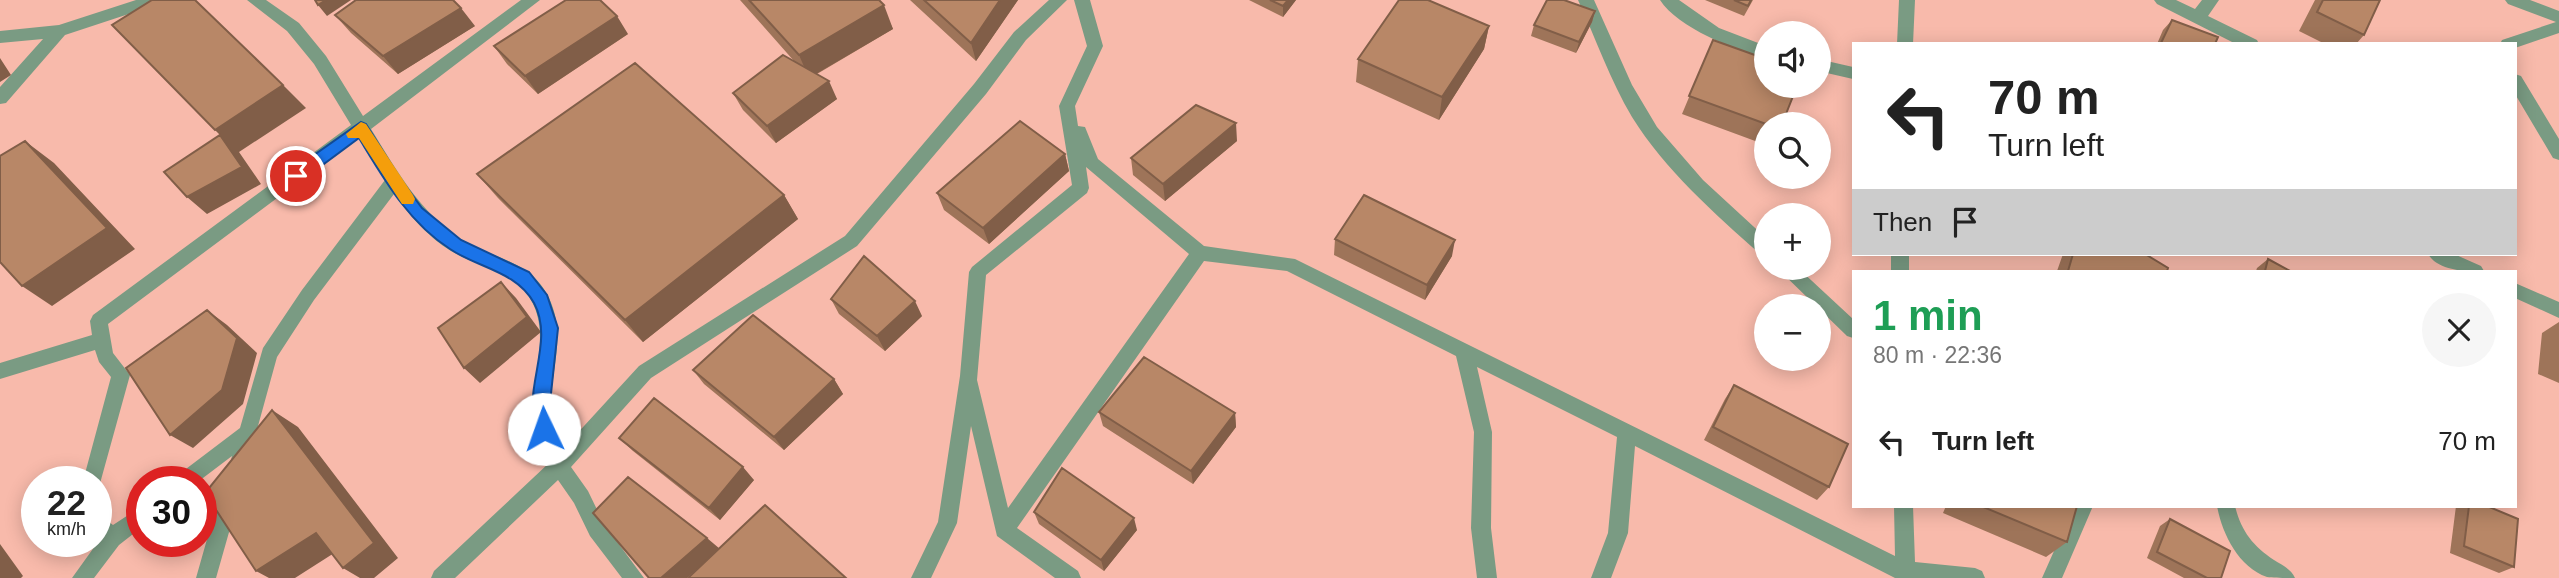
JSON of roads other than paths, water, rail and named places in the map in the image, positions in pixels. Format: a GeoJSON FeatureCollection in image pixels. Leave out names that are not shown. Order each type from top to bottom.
{"type":"FeatureCollection","features":[{"type":"Feature","properties":{"kind":"street"},"geometry":{"type":"LineString","coordinates":[[0,37],[59,31],[154,0]]}},
{"type":"Feature","properties":{"kind":"street"},"geometry":{"type":"LineString","coordinates":[[255,0],[293,27],[320,60],[394,181],[417,212],[456,245],[523,277],[541,300],[550,328],[541,403],[544,429],[559,466],[581,498],[597,530],[634,578]]}},
{"type":"Feature","properties":{"kind":"street"},"geometry":{"type":"LineString","coordinates":[[96,466],[121,375],[105,356],[100,321],[532,0]]}},
{"type":"Feature","properties":{"kind":"street"},"geometry":{"type":"LineString","coordinates":[[441,578],[559,466],[645,372],[851,241],[980,89],[1020,36],[1059,0]]}},
{"type":"Feature","properties":{"kind":"street"},"geometry":{"type":"LineString","coordinates":[[921,578],[947,523],[969,376],[978,272],[1081,188],[1068,106],[1096,46],[1082,0]]}},
{"type":"Feature","properties":{"kind":"street"},"geometry":{"type":"LineString","coordinates":[[1586,0],[1603,33],[1616,69],[1639,113],[1673,158],[1754,238]]}},
{"type":"Feature","properties":{"kind":"street"},"geometry":{"type":"LineString","coordinates":[[1668,0],[1714,34],[1734,44],[1754,49]]}},
{"type":"Feature","properties":{"kind":"street"},"geometry":{"type":"LineString","coordinates":[[1905,42],[1907,0]]}},
{"type":"Feature","properties":{"kind":"street"},"geometry":{"type":"LineString","coordinates":[[2162,0],[2247,42]]}},
{"type":"Feature","properties":{"kind":"street"},"geometry":{"type":"LineString","coordinates":[[2198,17],[2211,0]]}},
{"type":"Feature","properties":{"kind":"street"},"geometry":{"type":"LineString","coordinates":[[2513,0],[2559,17]]}},
{"type":"Feature","properties":{"kind":"street"},"geometry":{"type":"LineString","coordinates":[[2514,42],[2559,27]]}},
{"type":"Feature","properties":{"kind":"street"},"geometry":{"type":"LineString","coordinates":[[0,98],[59,31]]}},
{"type":"Feature","properties":{"kind":"street"},"geometry":{"type":"LineString","coordinates":[[1831,68],[1852,73]]}},
{"type":"Feature","properties":{"kind":"street"},"geometry":{"type":"LineString","coordinates":[[2517,83],[2559,153]]}},
{"type":"Feature","properties":{"kind":"street"},"geometry":{"type":"LineString","coordinates":[[1068,106],[1092,163],[1200,253],[1289,264],[1909,575],[1975,578]]}},
{"type":"Feature","properties":{"kind":"street"},"geometry":{"type":"LineString","coordinates":[[206,578],[270,354],[286,326],[394,181]]}},
{"type":"Feature","properties":{"kind":"street"},"geometry":{"type":"LineString","coordinates":[[1004,530],[1200,253]]}},
{"type":"Feature","properties":{"kind":"street"},"geometry":{"type":"LineString","coordinates":[[2441,256],[2473,270]]}},
{"type":"Feature","properties":{"kind":"street"},"geometry":{"type":"LineString","coordinates":[[1799,280],[1852,329]]}},
{"type":"Feature","properties":{"kind":"street"},"geometry":{"type":"LineString","coordinates":[[2517,291],[2559,310]]}},
{"type":"Feature","properties":{"kind":"street"},"geometry":{"type":"LineString","coordinates":[[0,371],[103,340]]}},
{"type":"Feature","properties":{"kind":"street"},"geometry":{"type":"LineString","coordinates":[[1464,351],[1483,432],[1481,528],[1487,578]]}},
{"type":"Feature","properties":{"kind":"street"},"geometry":{"type":"LineString","coordinates":[[969,376],[1004,530],[1071,578]]}},
{"type":"Feature","properties":{"kind":"street"},"geometry":{"type":"LineString","coordinates":[[1601,578],[1618,533],[1627,432]]}},
{"type":"Feature","properties":{"kind":"street"},"geometry":{"type":"LineString","coordinates":[[204,466],[247,433]]}},
{"type":"Feature","properties":{"kind":"street"},"geometry":{"type":"LineString","coordinates":[[1904,508],[1909,575]]}},
{"type":"Feature","properties":{"kind":"street"},"geometry":{"type":"LineString","coordinates":[[2052,578],[2082,508]]}},
{"type":"Feature","properties":{"kind":"street"},"geometry":{"type":"LineString","coordinates":[[2226,508],[2228,523],[2247,555],[2285,578]]}},
{"type":"Feature","properties":{"kind":"street"},"geometry":{"type":"LineString","coordinates":[[112,538],[126,527]]}},
{"type":"Feature","properties":{"kind":"street"},"geometry":{"type":"LineString","coordinates":[[82,578],[98,557]]}}]}
